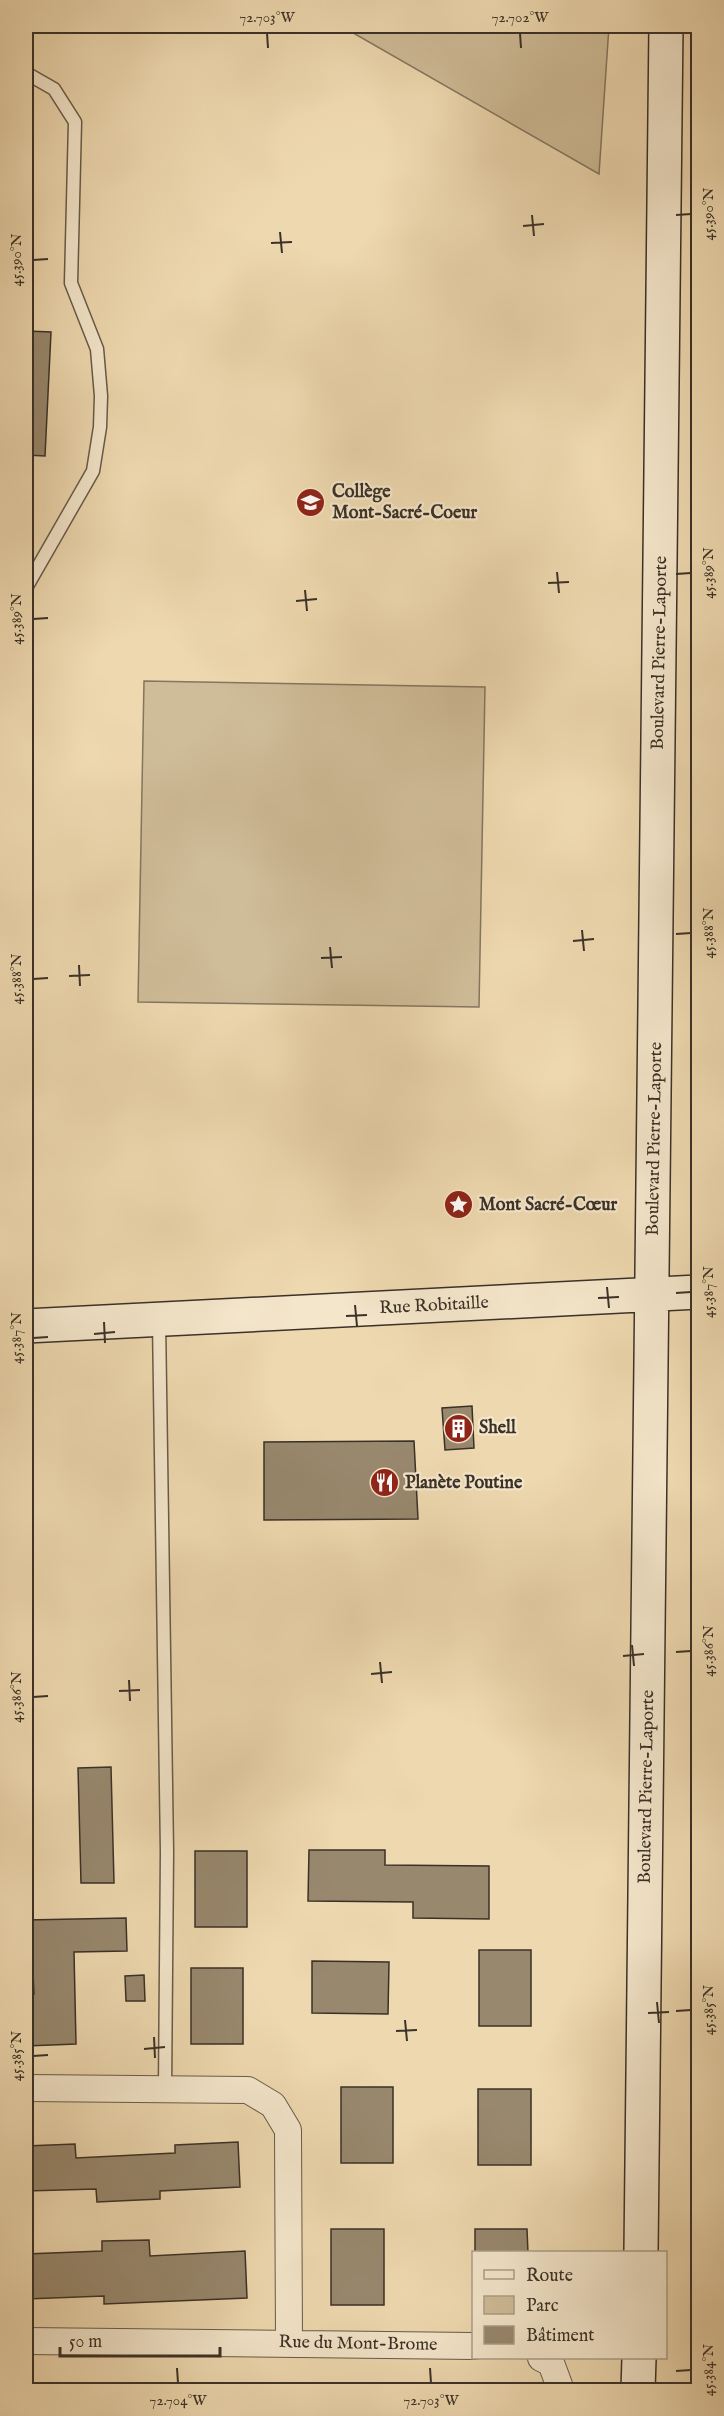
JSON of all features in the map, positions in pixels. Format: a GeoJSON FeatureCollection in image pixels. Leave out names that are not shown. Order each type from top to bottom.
{"type":"FeatureCollection","features":[{"type":"Feature","properties":{"kind":"main road","name":"Boulevard Pierre-Laporte"},"geometry":{"type":"LineString","coordinates":[[641,2251],[666,26]]}},
{"type":"Feature","properties":{"kind":"main road","name":"Rue Robitaille"},"geometry":{"type":"LineString","coordinates":[[26,1326],[699,1292]]}},
{"type":"Feature","properties":{"kind":"main road"},"geometry":{"type":"LineString","coordinates":[[638,2391],[639,2359]]}},
{"type":"Feature","properties":{"kind":"street"},"geometry":{"type":"LineString","coordinates":[[26,2088],[248,2090],[273,2105],[288,2130],[289,2343]]}},
{"type":"Feature","properties":{"kind":"street","name":"Rue du Mont-Brome"},"geometry":{"type":"LineString","coordinates":[[26,2341],[472,2346]]}},
{"type":"Feature","properties":{"kind":"street"},"geometry":{"type":"LineString","coordinates":[[543,2359],[551,2363],[561,2391]]}},
{"type":"Feature","properties":{"kind":"lane"},"geometry":{"type":"LineString","coordinates":[[26,73],[54,89],[75,122],[70,283],[97,349],[101,396],[100,427],[93,471],[26,588]]}},
{"type":"Feature","properties":{"kind":"lane"},"geometry":{"type":"LineString","coordinates":[[159,1320],[167,1852],[165,2088]]}},
{"type":"Feature","properties":{"kind":"green space"},"geometry":{"type":"Polygon","coordinates":[[[341,26],[609,26],[599,174],[341,26]]]}},
{"type":"Feature","properties":{"kind":"green space"},"geometry":{"type":"Polygon","coordinates":[[[144,681],[485,687],[479,1007],[138,1002],[144,681]]]}},
{"type":"Feature","properties":{"kind":"building"},"geometry":{"type":"Polygon","coordinates":[[[26,331],[51,332],[45,456],[26,455],[26,331]]]}},
{"type":"Feature","properties":{"kind":"building","name":"Shell"},"geometry":{"type":"Polygon","coordinates":[[[472,1406],[474,1448],[445,1450],[442,1408],[472,1406]]]}},
{"type":"Feature","properties":{"kind":"building"},"geometry":{"type":"Polygon","coordinates":[[[414,1441],[418,1519],[264,1520],[264,1442],[414,1441]]]}},
{"type":"Feature","properties":{"kind":"building"},"geometry":{"type":"Polygon","coordinates":[[[111,1767],[114,1883],[81,1883],[78,1768],[111,1767]]]}},
{"type":"Feature","properties":{"kind":"building"},"geometry":{"type":"Polygon","coordinates":[[[309,1850],[385,1850],[385,1865],[489,1866],[489,1919],[413,1918],[413,1902],[308,1901],[309,1850]]]}},
{"type":"Feature","properties":{"kind":"building"},"geometry":{"type":"Polygon","coordinates":[[[195,1851],[247,1851],[247,1927],[195,1927],[195,1851]]]}},
{"type":"Feature","properties":{"kind":"building"},"geometry":{"type":"Polygon","coordinates":[[[126,1918],[127,1951],[74,1952],[76,2044],[26,2046],[26,1994],[34,1994],[32,1953],[26,1953],[26,1920],[126,1918]]]}},
{"type":"Feature","properties":{"kind":"building"},"geometry":{"type":"Polygon","coordinates":[[[479,1950],[531,1950],[531,2026],[479,2026],[479,1950]]]}},
{"type":"Feature","properties":{"kind":"building"},"geometry":{"type":"Polygon","coordinates":[[[312,1961],[389,1962],[388,2014],[312,2013],[312,1961]]]}},
{"type":"Feature","properties":{"kind":"building"},"geometry":{"type":"Polygon","coordinates":[[[191,1968],[243,1968],[243,2044],[191,2044],[191,1968]]]}},
{"type":"Feature","properties":{"kind":"building"},"geometry":{"type":"Polygon","coordinates":[[[144,1975],[145,2001],[126,2001],[125,1976],[144,1975]]]}},
{"type":"Feature","properties":{"kind":"building"},"geometry":{"type":"Polygon","coordinates":[[[341,2087],[393,2087],[393,2163],[341,2163],[341,2087]]]}},
{"type":"Feature","properties":{"kind":"building"},"geometry":{"type":"Polygon","coordinates":[[[478,2089],[531,2089],[531,2165],[478,2165],[478,2089]]]}},
{"type":"Feature","properties":{"kind":"building"},"geometry":{"type":"Polygon","coordinates":[[[238,2142],[240,2187],[160,2191],[160,2199],[97,2202],[96,2189],[26,2191],[26,2146],[75,2144],[76,2158],[175,2153],[175,2145],[238,2142]]]}},
{"type":"Feature","properties":{"kind":"building"},"geometry":{"type":"Polygon","coordinates":[[[331,2229],[384,2229],[384,2305],[331,2305],[331,2229]]]}},
{"type":"Feature","properties":{"kind":"building"},"geometry":{"type":"Polygon","coordinates":[[[475,2229],[527,2229],[528,2251],[475,2251],[475,2229]]]}},
{"type":"Feature","properties":{"kind":"building"},"geometry":{"type":"Polygon","coordinates":[[[149,2240],[150,2256],[245,2251],[247,2298],[104,2304],[104,2296],[26,2299],[26,2254],[102,2251],[102,2241],[149,2240]]]}},
{"type":"Feature","properties":{"kind":"place","name":"Collège Mont-Sacré-Coeur"},"geometry":{"type":"Point","coordinates":[311,502]}},
{"type":"Feature","properties":{"kind":"place","name":"Mont Sacré-Cœur"},"geometry":{"type":"Point","coordinates":[458,1205]}},
{"type":"Feature","properties":{"kind":"place","name":"Shell"},"geometry":{"type":"Point","coordinates":[458,1428]}},
{"type":"Feature","properties":{"kind":"place","name":"Planète Poutine"},"geometry":{"type":"Point","coordinates":[384,1483]}}]}
